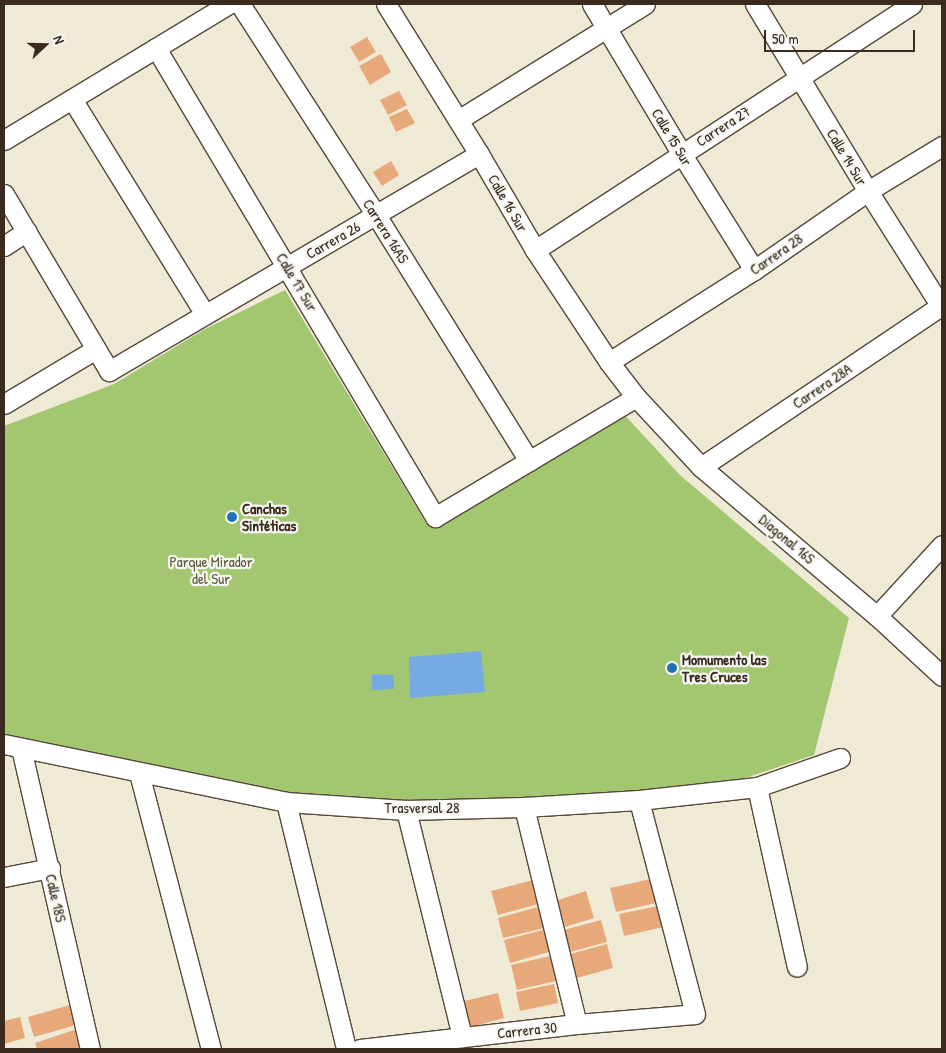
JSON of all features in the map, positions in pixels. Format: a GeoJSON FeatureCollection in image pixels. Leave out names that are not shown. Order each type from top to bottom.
{"type":"FeatureCollection","features":[{"type":"Feature","properties":{"kind":"street"},"geometry":{"type":"LineString","coordinates":[[4,140],[229,4]]}},
{"type":"Feature","properties":{"kind":"street","name":"Carrera 16AS"},"geometry":{"type":"LineString","coordinates":[[240,4],[376,215],[529,461]]}},
{"type":"Feature","properties":{"kind":"street","name":"Calle 16 Sur"},"geometry":{"type":"LineString","coordinates":[[386,4],[479,154],[535,250],[609,362],[636,397]]}},
{"type":"Feature","properties":{"kind":"street","name":"Calle 15 Sur"},"geometry":{"type":"LineString","coordinates":[[592,4],[754,270]]}},
{"type":"Feature","properties":{"kind":"street"},"geometry":{"type":"LineString","coordinates":[[458,120],[645,4]]}},
{"type":"Feature","properties":{"kind":"street","name":"Calle 14 Sur"},"geometry":{"type":"LineString","coordinates":[[754,4],[868,190],[942,306]]}},
{"type":"Feature","properties":{"kind":"street","name":"Carrera 27"},"geometry":{"type":"LineString","coordinates":[[535,250],[912,4]]}},
{"type":"Feature","properties":{"kind":"street","name":"Calle 17 Sur"},"geometry":{"type":"LineString","coordinates":[[156,48],[287,265],[435,517],[529,461]]}},
{"type":"Feature","properties":{"kind":"street"},"geometry":{"type":"LineString","coordinates":[[72,99],[204,313]]}},
{"type":"Feature","properties":{"kind":"street","name":"Carrera 28"},"geometry":{"type":"LineString","coordinates":[[609,362],[754,270],[868,190],[942,146]]}},
{"type":"Feature","properties":{"kind":"street","name":"Carrera 26"},"geometry":{"type":"LineString","coordinates":[[96,349],[109,371],[204,313],[479,154]]}},
{"type":"Feature","properties":{"kind":"street"},"geometry":{"type":"LineString","coordinates":[[4,194],[96,349],[4,404]]}},
{"type":"Feature","properties":{"kind":"street"},"geometry":{"type":"LineString","coordinates":[[4,246],[27,231]]}},
{"type":"Feature","properties":{"kind":"street","name":"Carrera 28A"},"geometry":{"type":"LineString","coordinates":[[702,467],[942,306]]}},
{"type":"Feature","properties":{"kind":"street"},"geometry":{"type":"LineString","coordinates":[[529,461],[636,397]]}},
{"type":"Feature","properties":{"kind":"street","name":"Diagonal 16S"},"geometry":{"type":"LineString","coordinates":[[636,397],[702,467],[877,616],[942,676]]}},
{"type":"Feature","properties":{"kind":"street"},"geometry":{"type":"LineString","coordinates":[[877,616],[942,545]]}},
{"type":"Feature","properties":{"kind":"street","name":"Trasversal 28"},"geometry":{"type":"LineString","coordinates":[[12,746],[286,802],[406,810],[524,807],[639,800],[757,787],[840,758]]}},
{"type":"Feature","properties":{"kind":"street","name":"Calle 18S"},"geometry":{"type":"LineString","coordinates":[[12,746],[50,868],[90,1049]]}},
{"type":"Feature","properties":{"kind":"street"},"geometry":{"type":"LineString","coordinates":[[139,773],[211,1049]]}},
{"type":"Feature","properties":{"kind":"street"},"geometry":{"type":"LineString","coordinates":[[757,787],[796,967]]}},
{"type":"Feature","properties":{"kind":"street","name":"Carrera 30"},"geometry":{"type":"LineString","coordinates":[[360,1049],[577,1024],[694,1014],[639,800]]}},
{"type":"Feature","properties":{"kind":"street"},"geometry":{"type":"LineString","coordinates":[[286,802],[346,1049]]}},
{"type":"Feature","properties":{"kind":"street"},"geometry":{"type":"LineString","coordinates":[[524,807],[577,1024]]}},
{"type":"Feature","properties":{"kind":"street"},"geometry":{"type":"LineString","coordinates":[[406,810],[462,1037]]}},
{"type":"Feature","properties":{"kind":"street"},"geometry":{"type":"LineString","coordinates":[[4,877],[50,868]]}},
{"type":"Feature","properties":{"kind":"green space","name":"Parque Mirador del Sur"},"geometry":{"type":"Polygon","coordinates":[[[285,290],[426,523],[619,409],[681,476],[849,618],[814,755],[734,782],[621,795],[399,804],[284,797],[4,739],[4,426],[114,384],[205,329],[285,290]]]}},
{"type":"Feature","properties":{"kind":"water"},"geometry":{"type":"Polygon","coordinates":[[[481,651],[485,692],[410,698],[409,657],[481,651]]]}},
{"type":"Feature","properties":{"kind":"water"},"geometry":{"type":"Polygon","coordinates":[[[372,674],[394,675],[394,689],[372,690],[372,674]]]}},
{"type":"Feature","properties":{"kind":"building"},"geometry":{"type":"Polygon","coordinates":[[[367,37],[376,52],[359,62],[350,47],[367,37]]]}},
{"type":"Feature","properties":{"kind":"building"},"geometry":{"type":"Polygon","coordinates":[[[381,54],[391,72],[370,85],[359,66],[381,54]]]}},
{"type":"Feature","properties":{"kind":"building"},"geometry":{"type":"Polygon","coordinates":[[[399,91],[407,105],[388,115],[380,100],[399,91]]]}},
{"type":"Feature","properties":{"kind":"building"},"geometry":{"type":"Polygon","coordinates":[[[407,109],[415,123],[396,132],[389,117],[407,109]]]}},
{"type":"Feature","properties":{"kind":"building"},"geometry":{"type":"Polygon","coordinates":[[[391,161],[399,175],[382,186],[373,172],[391,161]]]}},
{"type":"Feature","properties":{"kind":"building"},"geometry":{"type":"Polygon","coordinates":[[[651,879],[656,903],[616,912],[610,888],[651,879]]]}},
{"type":"Feature","properties":{"kind":"building"},"geometry":{"type":"Polygon","coordinates":[[[533,880],[539,904],[498,915],[491,891],[533,880]]]}},
{"type":"Feature","properties":{"kind":"building"},"geometry":{"type":"Polygon","coordinates":[[[586,891],[594,918],[565,927],[558,900],[586,891]]]}},
{"type":"Feature","properties":{"kind":"building"},"geometry":{"type":"Polygon","coordinates":[[[658,906],[663,927],[624,936],[619,914],[658,906]]]}},
{"type":"Feature","properties":{"kind":"building"},"geometry":{"type":"Polygon","coordinates":[[[538,907],[544,928],[503,938],[498,918],[538,907]]]}},
{"type":"Feature","properties":{"kind":"building"},"geometry":{"type":"Polygon","coordinates":[[[601,920],[607,942],[570,952],[564,930],[601,920]]]}},
{"type":"Feature","properties":{"kind":"building"},"geometry":{"type":"Polygon","coordinates":[[[543,930],[549,952],[510,963],[504,940],[543,930]]]}},
{"type":"Feature","properties":{"kind":"building"},"geometry":{"type":"Polygon","coordinates":[[[607,944],[613,968],[577,978],[570,954],[607,944]]]}},
{"type":"Feature","properties":{"kind":"building"},"geometry":{"type":"Polygon","coordinates":[[[550,956],[556,981],[517,990],[511,965],[550,956]]]}},
{"type":"Feature","properties":{"kind":"building"},"geometry":{"type":"Polygon","coordinates":[[[554,984],[558,1003],[520,1011],[516,992],[554,984]]]}},
{"type":"Feature","properties":{"kind":"building"},"geometry":{"type":"Polygon","coordinates":[[[498,993],[504,1018],[467,1028],[460,1002],[498,993]]]}},
{"type":"Feature","properties":{"kind":"building"},"geometry":{"type":"Polygon","coordinates":[[[70,1005],[76,1025],[34,1037],[28,1017],[70,1005]]]}},
{"type":"Feature","properties":{"kind":"building"},"geometry":{"type":"Polygon","coordinates":[[[20,1017],[25,1038],[4,1044],[4,1021],[20,1017]]]}},
{"type":"Feature","properties":{"kind":"building"},"geometry":{"type":"Polygon","coordinates":[[[80,1028],[87,1049],[37,1049],[35,1043],[80,1028]]]}},
{"type":"Feature","properties":{"kind":"place","name":"Canchas Sintéticas"},"geometry":{"type":"Point","coordinates":[232,517]}},
{"type":"Feature","properties":{"kind":"place","name":"Momumento las Tres Cruces"},"geometry":{"type":"Point","coordinates":[672,668]}}]}
